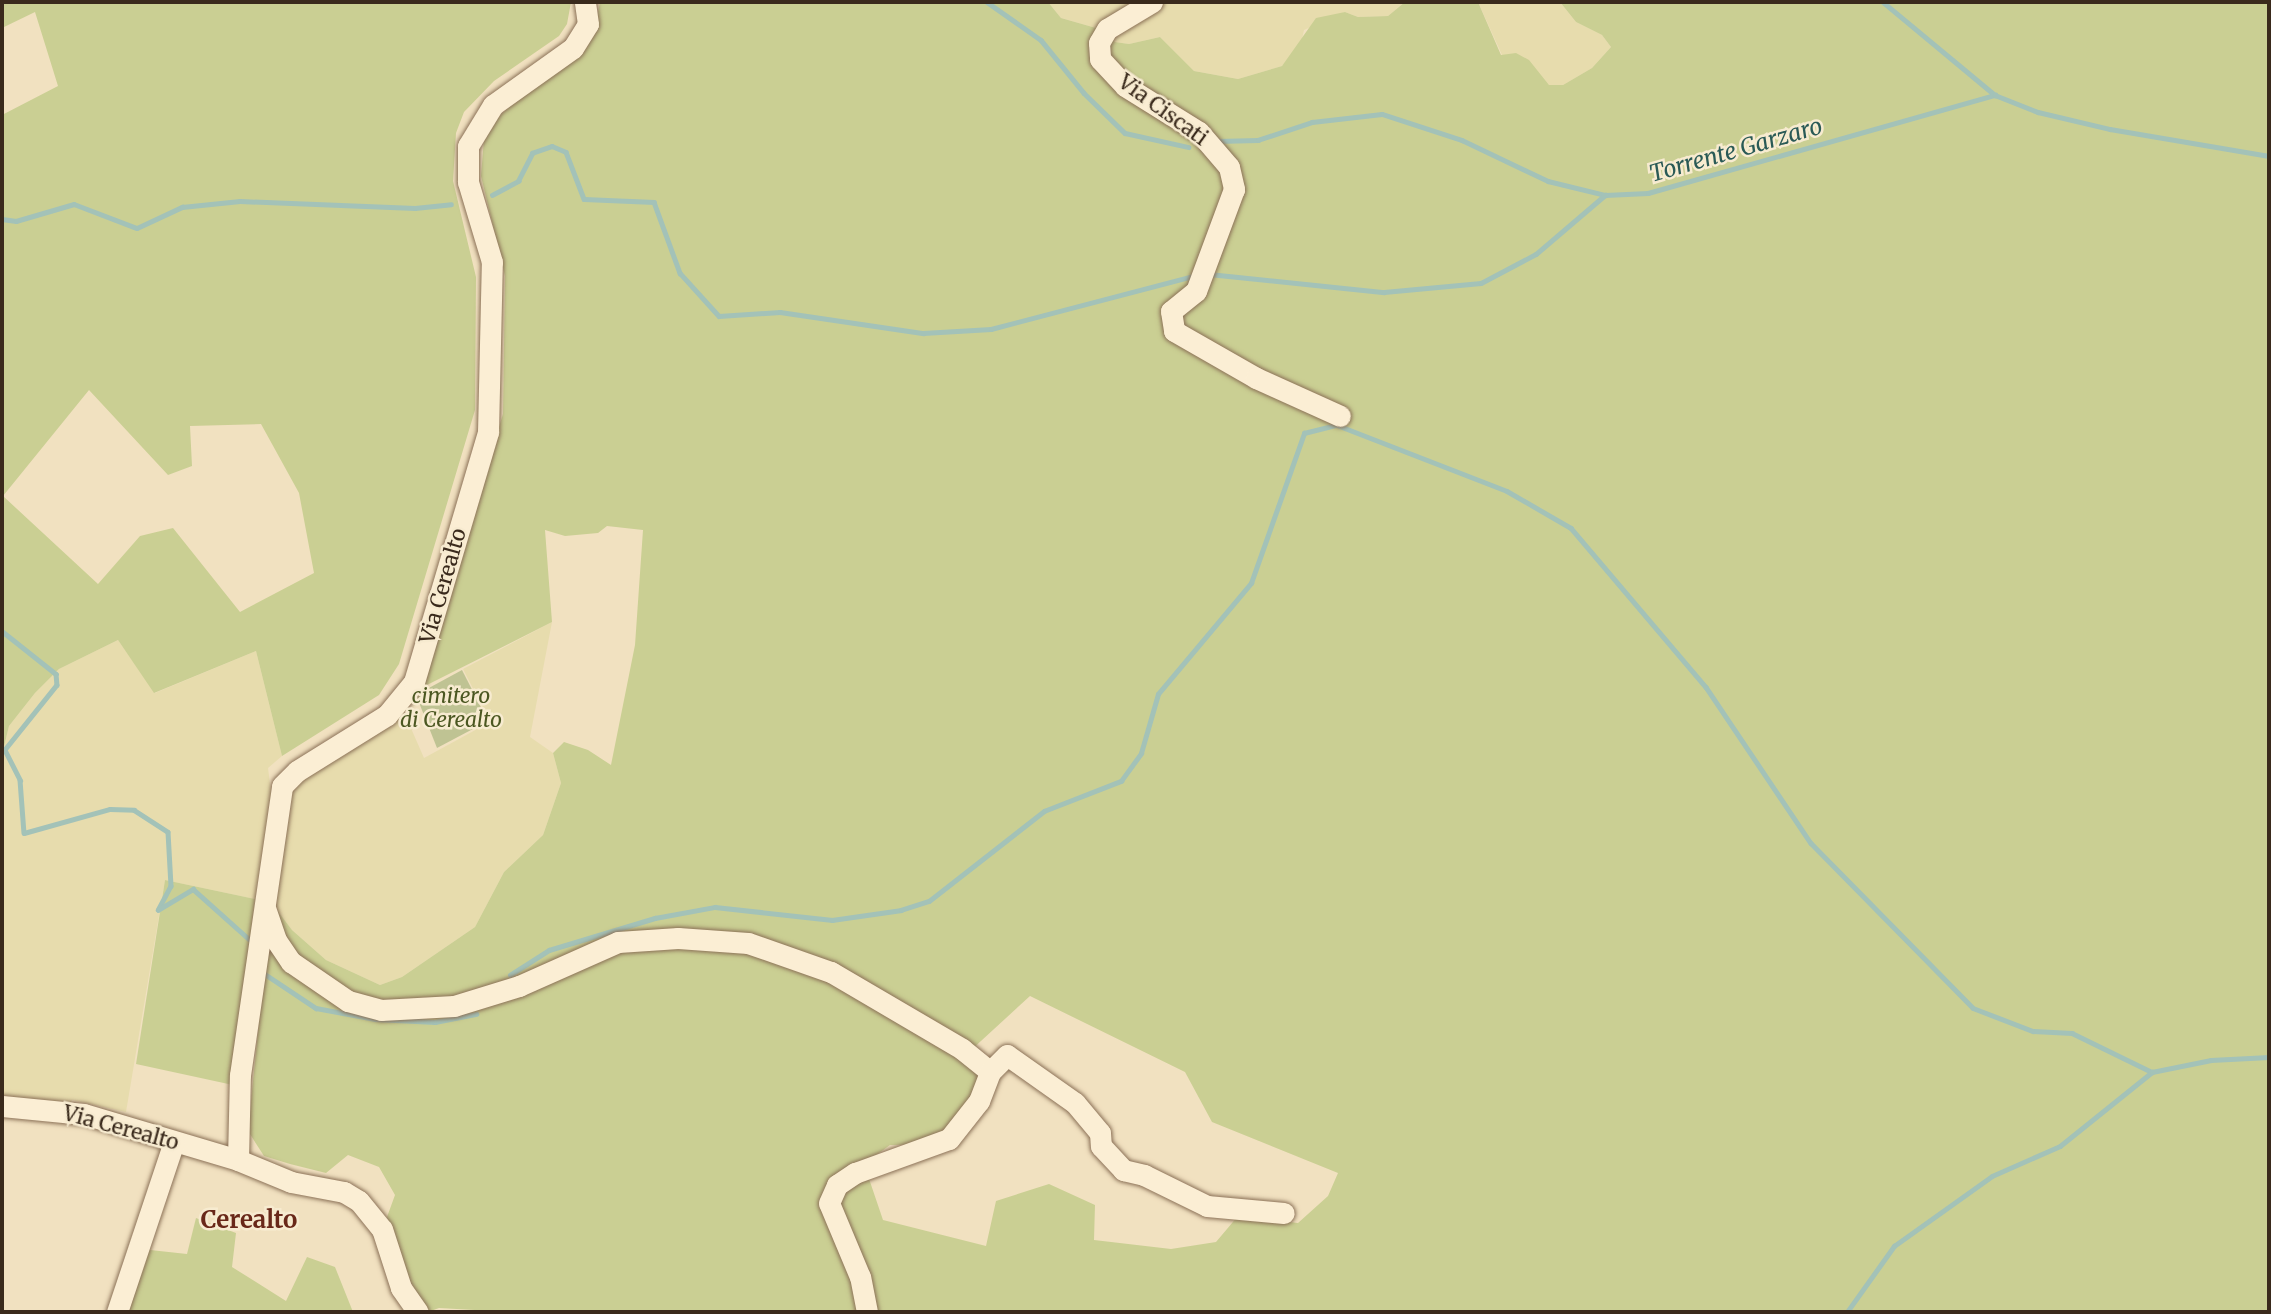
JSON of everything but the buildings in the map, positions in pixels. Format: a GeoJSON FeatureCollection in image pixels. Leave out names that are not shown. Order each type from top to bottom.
{"type":"FeatureCollection","features":[{"type":"Feature","properties":{"kind":"street","name":"Via Cerealto"},"geometry":{"type":"LineString","coordinates":[[238,1160],[240,1074],[282,786],[297,771],[387,715],[414,681],[488,432],[492,262],[468,181],[468,146],[492,105],[573,48],[587,24],[584,2]]}},
{"type":"Feature","properties":{"kind":"street","name":"Via Ciscati"},"geometry":{"type":"LineString","coordinates":[[1152,2],[1107,29],[1099,43],[1100,60],[1125,86],[1199,132],[1229,167],[1234,189],[1196,290],[1171,311],[1174,331],[1256,378],[1340,416]]}},
{"type":"Feature","properties":{"kind":"street"},"geometry":{"type":"LineString","coordinates":[[264,905],[276,940],[291,962],[348,1001],[381,1010],[454,1006],[519,986],[618,942],[678,938],[748,943],[831,972],[962,1049],[990,1072]]}},
{"type":"Feature","properties":{"kind":"street"},"geometry":{"type":"LineString","coordinates":[[867,1312],[860,1277],[830,1203],[837,1185],[855,1173],[949,1139],[979,1101],[990,1072],[1007,1055],[1024,1063],[1075,1103],[1100,1133],[1101,1146],[1123,1170],[1144,1175],[1207,1206],[1284,1213]]}},
{"type":"Feature","properties":{"kind":"street","name":"Via Cerealto"},"geometry":{"type":"LineString","coordinates":[[2,1107],[84,1114],[238,1160],[291,1182],[344,1192],[359,1201],[382,1229],[401,1287],[418,1312]]}},
{"type":"Feature","properties":{"kind":"street"},"geometry":{"type":"LineString","coordinates":[[117,1312],[174,1142]]}},
{"type":"Feature","properties":{"kind":"shaded area"},"geometry":{"type":"Polygon","coordinates":[[[1048,2],[1405,2],[1388,16],[1358,17],[1345,12],[1304,30],[1301,44],[1282,66],[1238,79],[1194,71],[1160,37],[1129,44],[1115,42],[1103,30],[1061,18],[1048,2]]]}},
{"type":"Feature","properties":{"kind":"shaded area"},"geometry":{"type":"Polygon","coordinates":[[[1478,2],[1560,2],[1576,22],[1602,35],[1611,47],[1592,68],[1563,85],[1549,85],[1502,55],[1478,2]]]}},
{"type":"Feature","properties":{"kind":"shaded area"},"geometry":{"type":"Polygon","coordinates":[[[552,622],[530,737],[553,753],[561,783],[543,835],[504,872],[475,927],[402,977],[380,985],[326,960],[292,930],[271,902],[289,789],[403,710],[424,758],[490,722],[463,669],[552,622]]]}},
{"type":"Feature","properties":{"kind":"shaded area"},"geometry":{"type":"Polygon","coordinates":[[[118,640],[155,693],[256,651],[282,756],[268,768],[272,800],[255,899],[165,880],[126,1112],[72,1100],[67,1112],[2,1098],[2,755],[9,726],[35,693],[59,669],[118,640]]]}},
{"type":"Feature","properties":{"kind":"green space"},"geometry":{"type":"Polygon","coordinates":[[[2,2],[571,2],[567,24],[559,36],[494,81],[464,112],[456,133],[453,181],[476,277],[475,410],[399,664],[379,695],[282,756],[256,651],[154,693],[118,640],[59,669],[35,693],[9,726],[2,755],[2,115],[58,86],[35,12],[2,28],[2,2]],[[89,390],[3,496],[98,584],[140,536],[173,528],[240,612],[314,573],[299,493],[261,424],[190,426],[192,466],[168,475],[89,390]]]}},
{"type":"Feature","properties":{"kind":"green space"},"geometry":{"type":"Polygon","coordinates":[[[600,2],[1048,2],[1061,18],[1103,30],[1115,42],[1129,44],[1160,37],[1194,71],[1238,79],[1282,66],[1316,18],[1345,12],[1358,17],[1388,16],[1405,2],[1478,2],[1501,55],[1516,53],[1529,60],[1549,85],[1563,85],[1592,68],[1611,47],[1602,35],[1576,22],[1560,2],[2269,2],[2269,1312],[510,1312],[439,1308],[428,1312],[397,1258],[387,1217],[395,1195],[379,1167],[348,1155],[326,1173],[290,1164],[264,1156],[248,1131],[271,902],[292,930],[326,960],[380,985],[402,977],[475,927],[504,872],[543,835],[561,783],[553,753],[564,742],[588,750],[611,765],[635,645],[643,530],[607,526],[598,533],[565,536],[545,530],[552,622],[415,691],[503,414],[505,276],[481,176],[484,139],[488,127],[513,103],[579,56],[593,36],[600,2]],[[1030,996],[969,1052],[994,1069],[955,1144],[890,1145],[864,1164],[883,1220],[986,1246],[996,1201],[1049,1184],[1095,1205],[1094,1240],[1171,1249],[1216,1242],[1238,1216],[1298,1223],[1328,1196],[1338,1173],[1212,1122],[1185,1072],[1030,996]]]}},
{"type":"Feature","properties":{"kind":"green space","name":"cimitero di Cerealto"},"geometry":{"type":"Polygon","coordinates":[[[462,670],[488,721],[437,748],[416,695],[462,670]]]}},
{"type":"Feature","properties":{"kind":"green space"},"geometry":{"type":"Polygon","coordinates":[[[165,880],[255,899],[233,1085],[136,1064],[165,880]]]}},
{"type":"Feature","properties":{"kind":"green space"},"geometry":{"type":"Polygon","coordinates":[[[196,1218],[236,1233],[232,1267],[286,1301],[307,1257],[335,1267],[353,1312],[125,1312],[141,1249],[187,1254],[196,1218]]]}},
{"type":"Feature","properties":{"kind":"waterway","name":"Torrente Garzaro"},"geometry":{"type":"LineString","coordinates":[[987,2],[1041,40],[1084,93],[1125,133],[1188,147]]}},
{"type":"Feature","properties":{"kind":"waterway"},"geometry":{"type":"LineString","coordinates":[[1883,2],[1995,95]]}},
{"type":"Feature","properties":{"kind":"waterway","name":"Torrente Garzaro"},"geometry":{"type":"LineString","coordinates":[[1217,141],[1258,140],[1312,122],[1382,114],[1462,140],[1548,181],[1605,195],[1648,193],[1995,95],[2038,112],[2110,129],[2269,156]]}},
{"type":"Feature","properties":{"kind":"waterway"},"geometry":{"type":"LineString","coordinates":[[492,195],[518,181],[532,153],[552,146],[566,152],[584,199],[654,202],[680,273],[719,316],[780,312],[923,333],[991,329],[1193,276]]}},
{"type":"Feature","properties":{"kind":"waterway"},"geometry":{"type":"LineString","coordinates":[[1209,274],[1384,292],[1481,283],[1536,254],[1605,195]]}},
{"type":"Feature","properties":{"kind":"waterway"},"geometry":{"type":"LineString","coordinates":[[2,219],[16,221],[74,204],[137,228],[182,207],[240,201],[415,208],[451,204]]}},
{"type":"Feature","properties":{"kind":"waterway"},"geometry":{"type":"LineString","coordinates":[[510,975],[549,950],[655,918],[715,907],[832,920],[901,910],[929,901],[1044,811],[1121,781],[1141,753],[1158,694],[1251,583],[1304,433],[1337,425],[1507,491],[1571,528],[1706,687],[1811,843],[1973,1008],[2033,1031],[2072,1033],[2152,1072]]}},
{"type":"Feature","properties":{"kind":"waterway"},"geometry":{"type":"LineString","coordinates":[[2,631],[56,674],[57,685],[5,750],[20,780],[24,833],[110,809],[134,810],[168,832],[171,886],[158,910],[193,889],[249,939]]}},
{"type":"Feature","properties":{"kind":"waterway"},"geometry":{"type":"LineString","coordinates":[[262,972],[316,1008],[375,1019],[435,1022],[476,1014]]}},
{"type":"Feature","properties":{"kind":"waterway"},"geometry":{"type":"LineString","coordinates":[[1847,1312],[1894,1246],[1992,1176],[2060,1146],[2152,1072],[2211,1060],[2269,1057]]}},
{"type":"Feature","properties":{"kind":"district","name":"Cerealto"},"geometry":{"type":"Point","coordinates":[249,1220]}}]}
